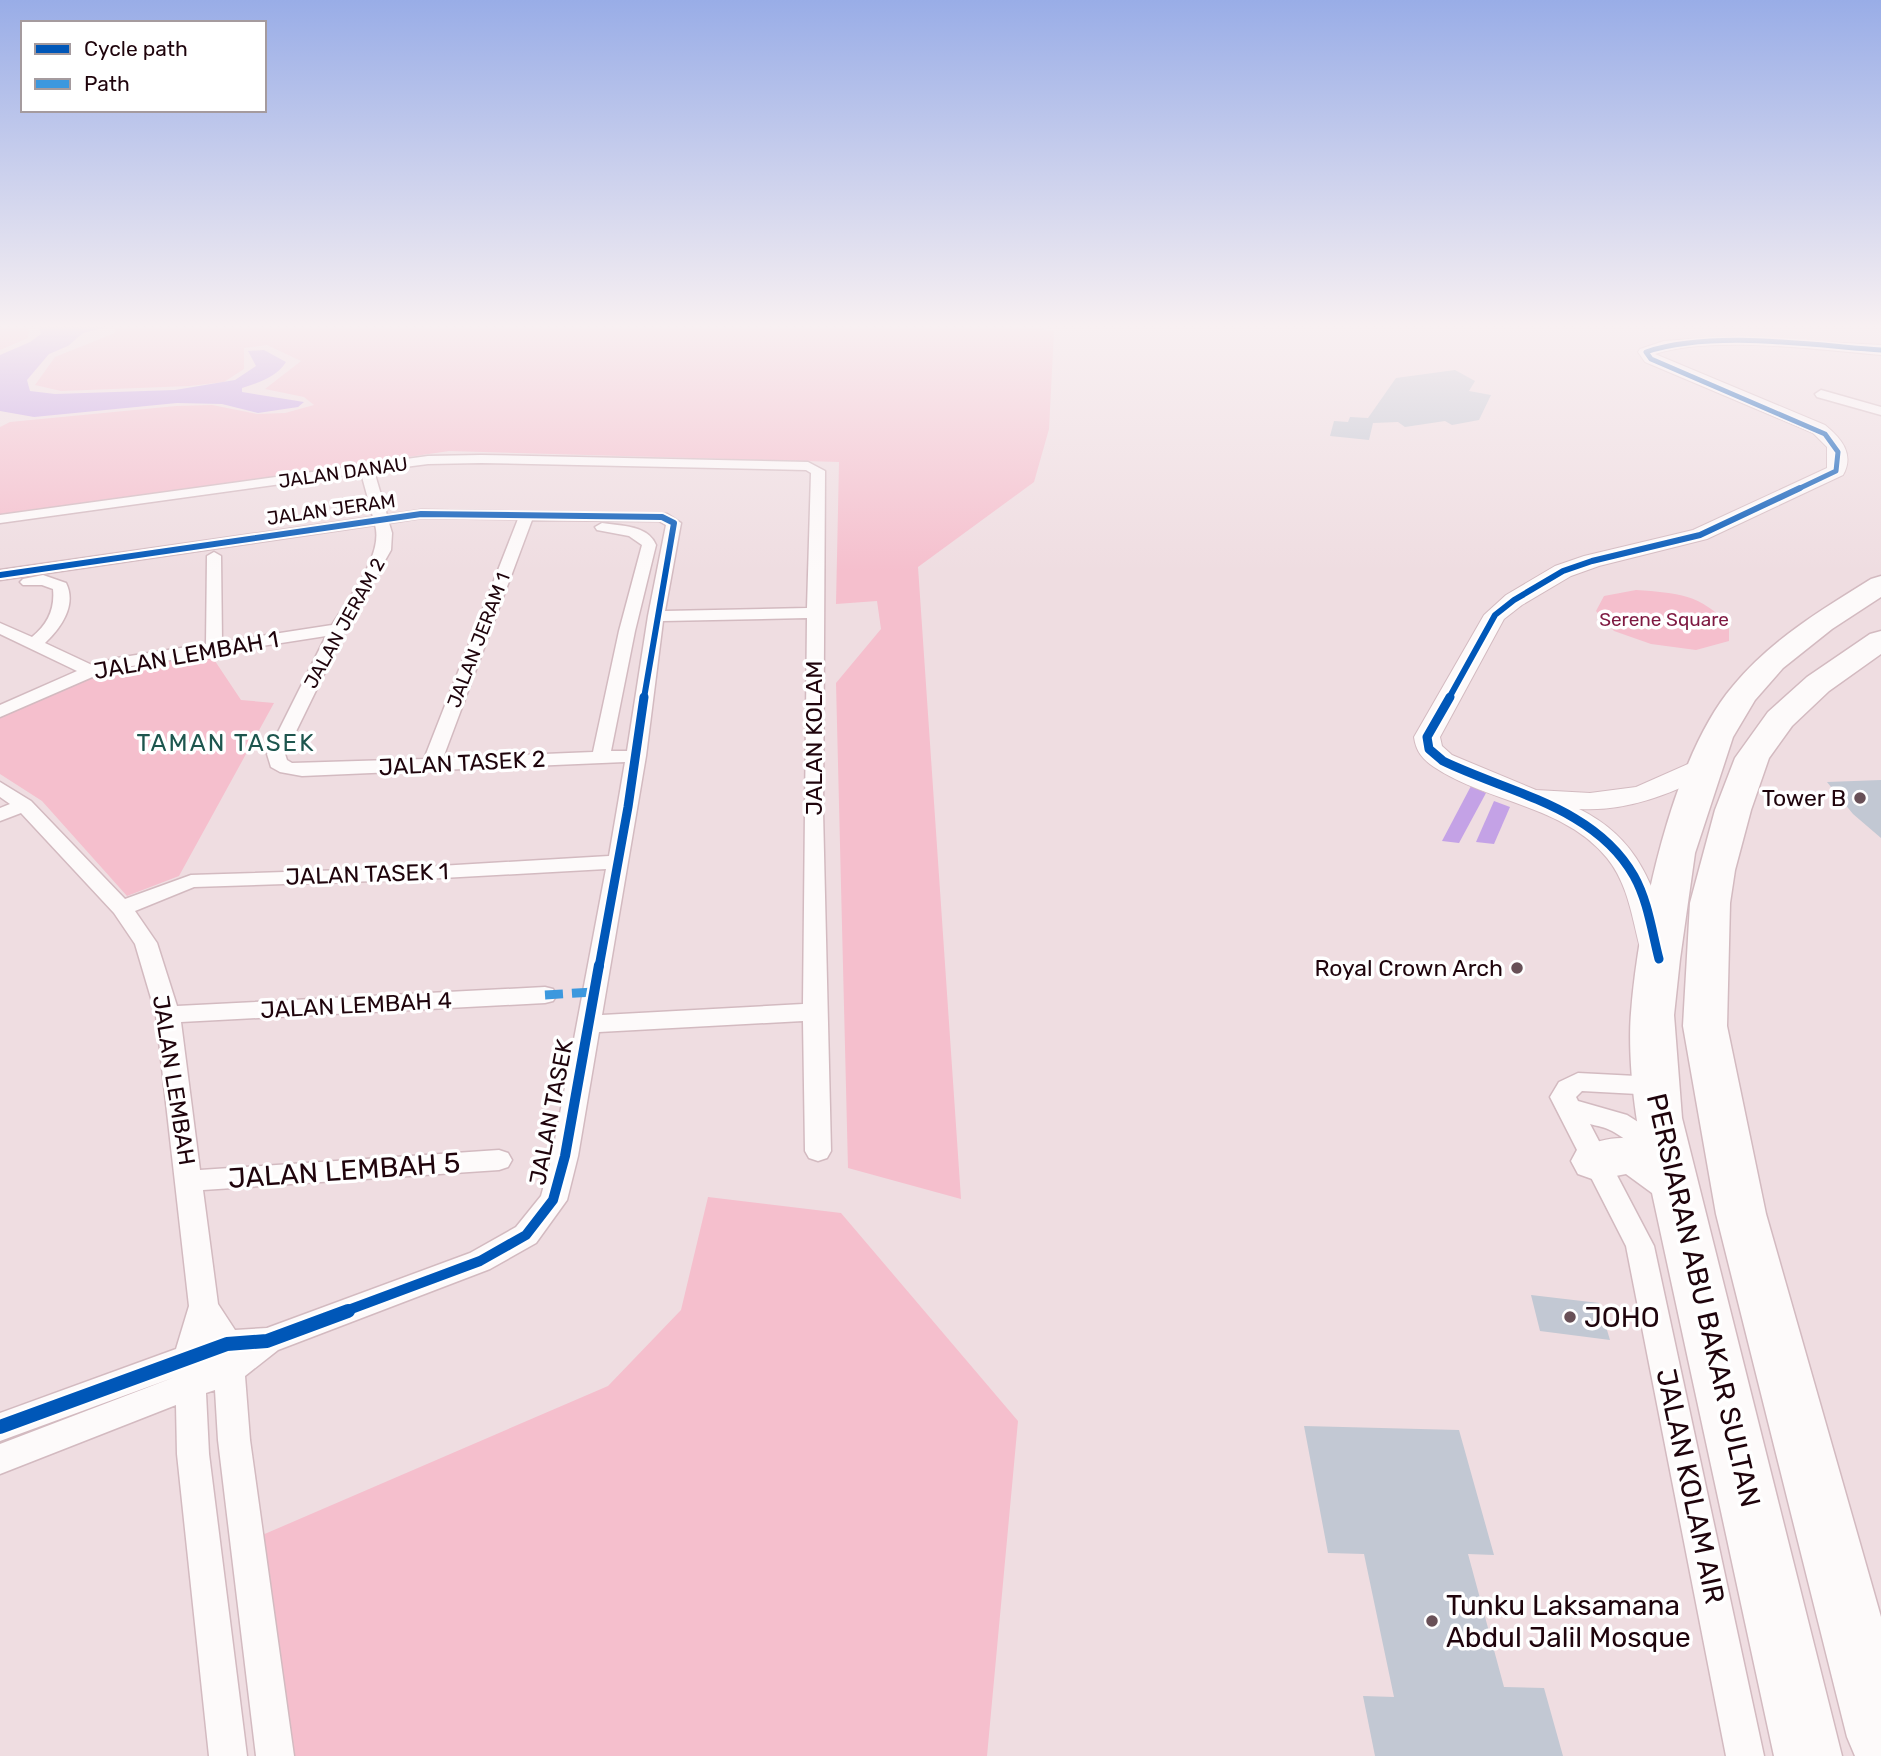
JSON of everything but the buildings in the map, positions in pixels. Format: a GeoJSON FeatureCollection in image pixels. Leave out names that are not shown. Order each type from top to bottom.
{"type":"FeatureCollection","features":[{"type":"Feature","properties":{"kind":"highway","name":"PERSIARAN ABU BAKAR SULTAN"},"geometry":{"type":"LineString","coordinates":[[1808,1756],[1671,1169],[1656,1086],[1652,1015],[1676,853],[1716,737],[1742,695],[1772,661],[1821,623],[1881,585]]}},
{"type":"Feature","properties":{"kind":"highway"},"geometry":{"type":"LineString","coordinates":[[1796,643],[1881,603]]}},
{"type":"Feature","properties":{"kind":"highway"},"geometry":{"type":"LineString","coordinates":[[1881,640],[1818,684],[1780,719],[1752,758],[1732,810],[1710,903],[1705,1026],[1741,1214],[1881,1737]]}},
{"type":"Feature","properties":{"kind":"highway"},"geometry":{"type":"LineString","coordinates":[[1595,1161],[1622,1153],[1671,1169]]}},
{"type":"Feature","properties":{"kind":"street"},"geometry":{"type":"LineString","coordinates":[[1659,959],[1635,877],[1618,852],[1582,823],[1525,794],[1458,770],[1443,761],[1429,749],[1427,737],[1495,615],[1514,600],[1563,571],[1602,558],[1700,535],[1836,471],[1841,458],[1833,440],[1819,429],[1770,409]]}},
{"type":"Feature","properties":{"kind":"street","name":"JALAN DANAU"},"geometry":{"type":"LineString","coordinates":[[0,519],[428,460],[813,467]]}},
{"type":"Feature","properties":{"kind":"street","name":"JALAN KOLAM"},"geometry":{"type":"LineString","coordinates":[[813,467],[818,471],[814,1012],[818,1151]]}},
{"type":"Feature","properties":{"kind":"street","name":"JALAN JERAM 2"},"geometry":{"type":"LineString","coordinates":[[287,768],[278,763],[276,754],[338,629],[384,550],[385,533],[366,468]]}},
{"type":"Feature","properties":{"kind":"street","name":"JALAN JERAM"},"geometry":{"type":"LineString","coordinates":[[0,575],[421,514],[525,520],[670,519]]}},
{"type":"Feature","properties":{"kind":"street","name":"JALAN TASEK"},"geometry":{"type":"LineString","coordinates":[[0,1427],[228,1357],[480,1261],[526,1234],[553,1199],[565,1156],[636,756],[656,616],[674,523],[670,519]]}},
{"type":"Feature","properties":{"kind":"street"},"geometry":{"type":"LineString","coordinates":[[525,520],[633,532],[647,540],[649,545],[627,631],[601,757]]}},
{"type":"Feature","properties":{"kind":"street","name":"JALAN JERAM 1"},"geometry":{"type":"LineString","coordinates":[[430,766],[525,520]]}},
{"type":"Feature","properties":{"kind":"street"},"geometry":{"type":"LineString","coordinates":[[214,556],[214,647]]}},
{"type":"Feature","properties":{"kind":"street"},"geometry":{"type":"LineString","coordinates":[[0,588],[43,580],[61,586],[58,619],[48,634],[34,644]]}},
{"type":"Feature","properties":{"kind":"street"},"geometry":{"type":"LineString","coordinates":[[656,616],[815,613]]}},
{"type":"Feature","properties":{"kind":"street"},"geometry":{"type":"LineString","coordinates":[[0,628],[91,671]]}},
{"type":"Feature","properties":{"kind":"street","name":"JALAN LEMBAH 1"},"geometry":{"type":"LineString","coordinates":[[0,712],[91,671],[117,663],[338,629]]}},
{"type":"Feature","properties":{"kind":"street","name":"JALAN TASEK 2"},"geometry":{"type":"LineString","coordinates":[[287,768],[430,766],[636,756]]}},
{"type":"Feature","properties":{"kind":"street"},"geometry":{"type":"LineString","coordinates":[[1525,794],[1578,801],[1623,801],[1655,791],[1706,766]]}},
{"type":"Feature","properties":{"kind":"street","name":"JALAN LEMBAH"},"geometry":{"type":"LineString","coordinates":[[0,788],[24,805],[122,908],[146,943],[168,1015],[204,1306],[228,1357],[234,1440],[275,1756]]}},
{"type":"Feature","properties":{"kind":"street"},"geometry":{"type":"LineString","coordinates":[[0,816],[24,805]]}},
{"type":"Feature","properties":{"kind":"street","name":"JALAN TASEK 1"},"geometry":{"type":"LineString","coordinates":[[122,908],[191,881],[617,862]]}},
{"type":"Feature","properties":{"kind":"street","name":"JALAN LEMBAH 4"},"geometry":{"type":"LineString","coordinates":[[168,1015],[545,995]]}},
{"type":"Feature","properties":{"kind":"street"},"geometry":{"type":"LineString","coordinates":[[588,1024],[814,1012]]}},
{"type":"Feature","properties":{"kind":"street"},"geometry":{"type":"LineString","coordinates":[[1656,1086],[1578,1083],[1568,1088],[1563,1097],[1568,1108],[1618,1122],[1671,1169]]}},
{"type":"Feature","properties":{"kind":"street","name":"JALAN KOLAM AIR"},"geometry":{"type":"LineString","coordinates":[[1568,1108],[1640,1246],[1745,1756]]}},
{"type":"Feature","properties":{"kind":"street","name":"JALAN LEMBAH 5"},"geometry":{"type":"LineString","coordinates":[[189,1181],[499,1160]]}},
{"type":"Feature","properties":{"kind":"street","name":"JALAN LEMBAH"},"geometry":{"type":"LineString","coordinates":[[204,1306],[190,1370],[192,1454],[228,1756]]}},
{"type":"Feature","properties":{"kind":"street","name":"JALAN TASEK"},"geometry":{"type":"LineString","coordinates":[[0,1460],[190,1370]]}},
{"type":"Feature","properties":{"kind":"green space"},"geometry":{"type":"Polygon","coordinates":[[[145,409],[232,409],[257,414],[285,413],[300,409],[1050,409],[1049,429],[1034,482],[918,567],[961,1199],[848,1168],[836,683],[881,629],[877,601],[836,604],[839,462],[449,451],[0,518],[0,427],[10,422],[145,409]]]}},
{"type":"Feature","properties":{"kind":"green space","name":"Serene Square"},"geometry":{"type":"Polygon","coordinates":[[[1636,590],[1676,594],[1698,601],[1729,625],[1729,641],[1696,650],[1651,644],[1614,631],[1596,611],[1604,596],[1636,590]]]}},
{"type":"Feature","properties":{"kind":"green space"},"geometry":{"type":"Polygon","coordinates":[[[209,652],[241,700],[274,703],[179,876],[127,896],[42,801],[0,774],[0,717],[98,671],[209,652]]]}},
{"type":"Feature","properties":{"kind":"green space"},"geometry":{"type":"Polygon","coordinates":[[[708,1197],[841,1213],[1018,1421],[987,1756],[295,1756],[260,1536],[608,1386],[681,1310],[708,1197]]]}},
{"type":"Feature","properties":{"kind":"shaded area"},"geometry":{"type":"Polygon","coordinates":[[[0,409],[116,409],[34,417],[0,409]]]}},
{"type":"Feature","properties":{"kind":"shaded area"},"geometry":{"type":"Polygon","coordinates":[[[242,409],[285,409],[258,413],[242,409]]]}},
{"type":"Feature","properties":{"kind":"shaded area"},"geometry":{"type":"Polygon","coordinates":[[[1471,786],[1486,793],[1459,843],[1442,841],[1471,786]]]}},
{"type":"Feature","properties":{"kind":"shaded area"},"geometry":{"type":"Polygon","coordinates":[[[1494,801],[1510,807],[1494,844],[1476,842],[1494,801]]]}},
{"type":"Feature","properties":{"kind":"marked path"},"geometry":{"type":"LineString","coordinates":[[545,995],[593,992]]}},
{"type":"Feature","properties":{"kind":"cycle path"},"geometry":{"type":"LineString","coordinates":[[1659,959],[1646,906],[1634,876],[1618,852],[1598,833],[1574,818],[1443,761],[1429,749],[1427,737],[1495,615],[1514,600],[1563,571],[1592,561],[1700,535],[1836,471],[1838,452],[1829,438],[1819,429],[1771,409]]}},
{"type":"Feature","properties":{"kind":"cycle path"},"geometry":{"type":"LineString","coordinates":[[0,575],[421,514],[662,517],[674,523],[656,616],[628,807],[565,1156],[553,1200],[526,1235],[480,1261],[267,1341],[227,1344],[0,1427]]}},
{"type":"Feature","properties":{"kind":"place","name":"Tower B"},"geometry":{"type":"Point","coordinates":[1860,798]}},
{"type":"Feature","properties":{"kind":"place","name":"Royal Crown Arch"},"geometry":{"type":"Point","coordinates":[1517,968]}},
{"type":"Feature","properties":{"kind":"place","name":"JOHO"},"geometry":{"type":"Point","coordinates":[1570,1317]}},
{"type":"Feature","properties":{"kind":"place","name":"Tunku Laksamana Abdul Jalil Mosque"},"geometry":{"type":"Point","coordinates":[1432,1621]}},
{"type":"Feature","properties":{"kind":"district","name":"TAMAN TASEK"},"geometry":{"type":"Point","coordinates":[226,743]}}]}
